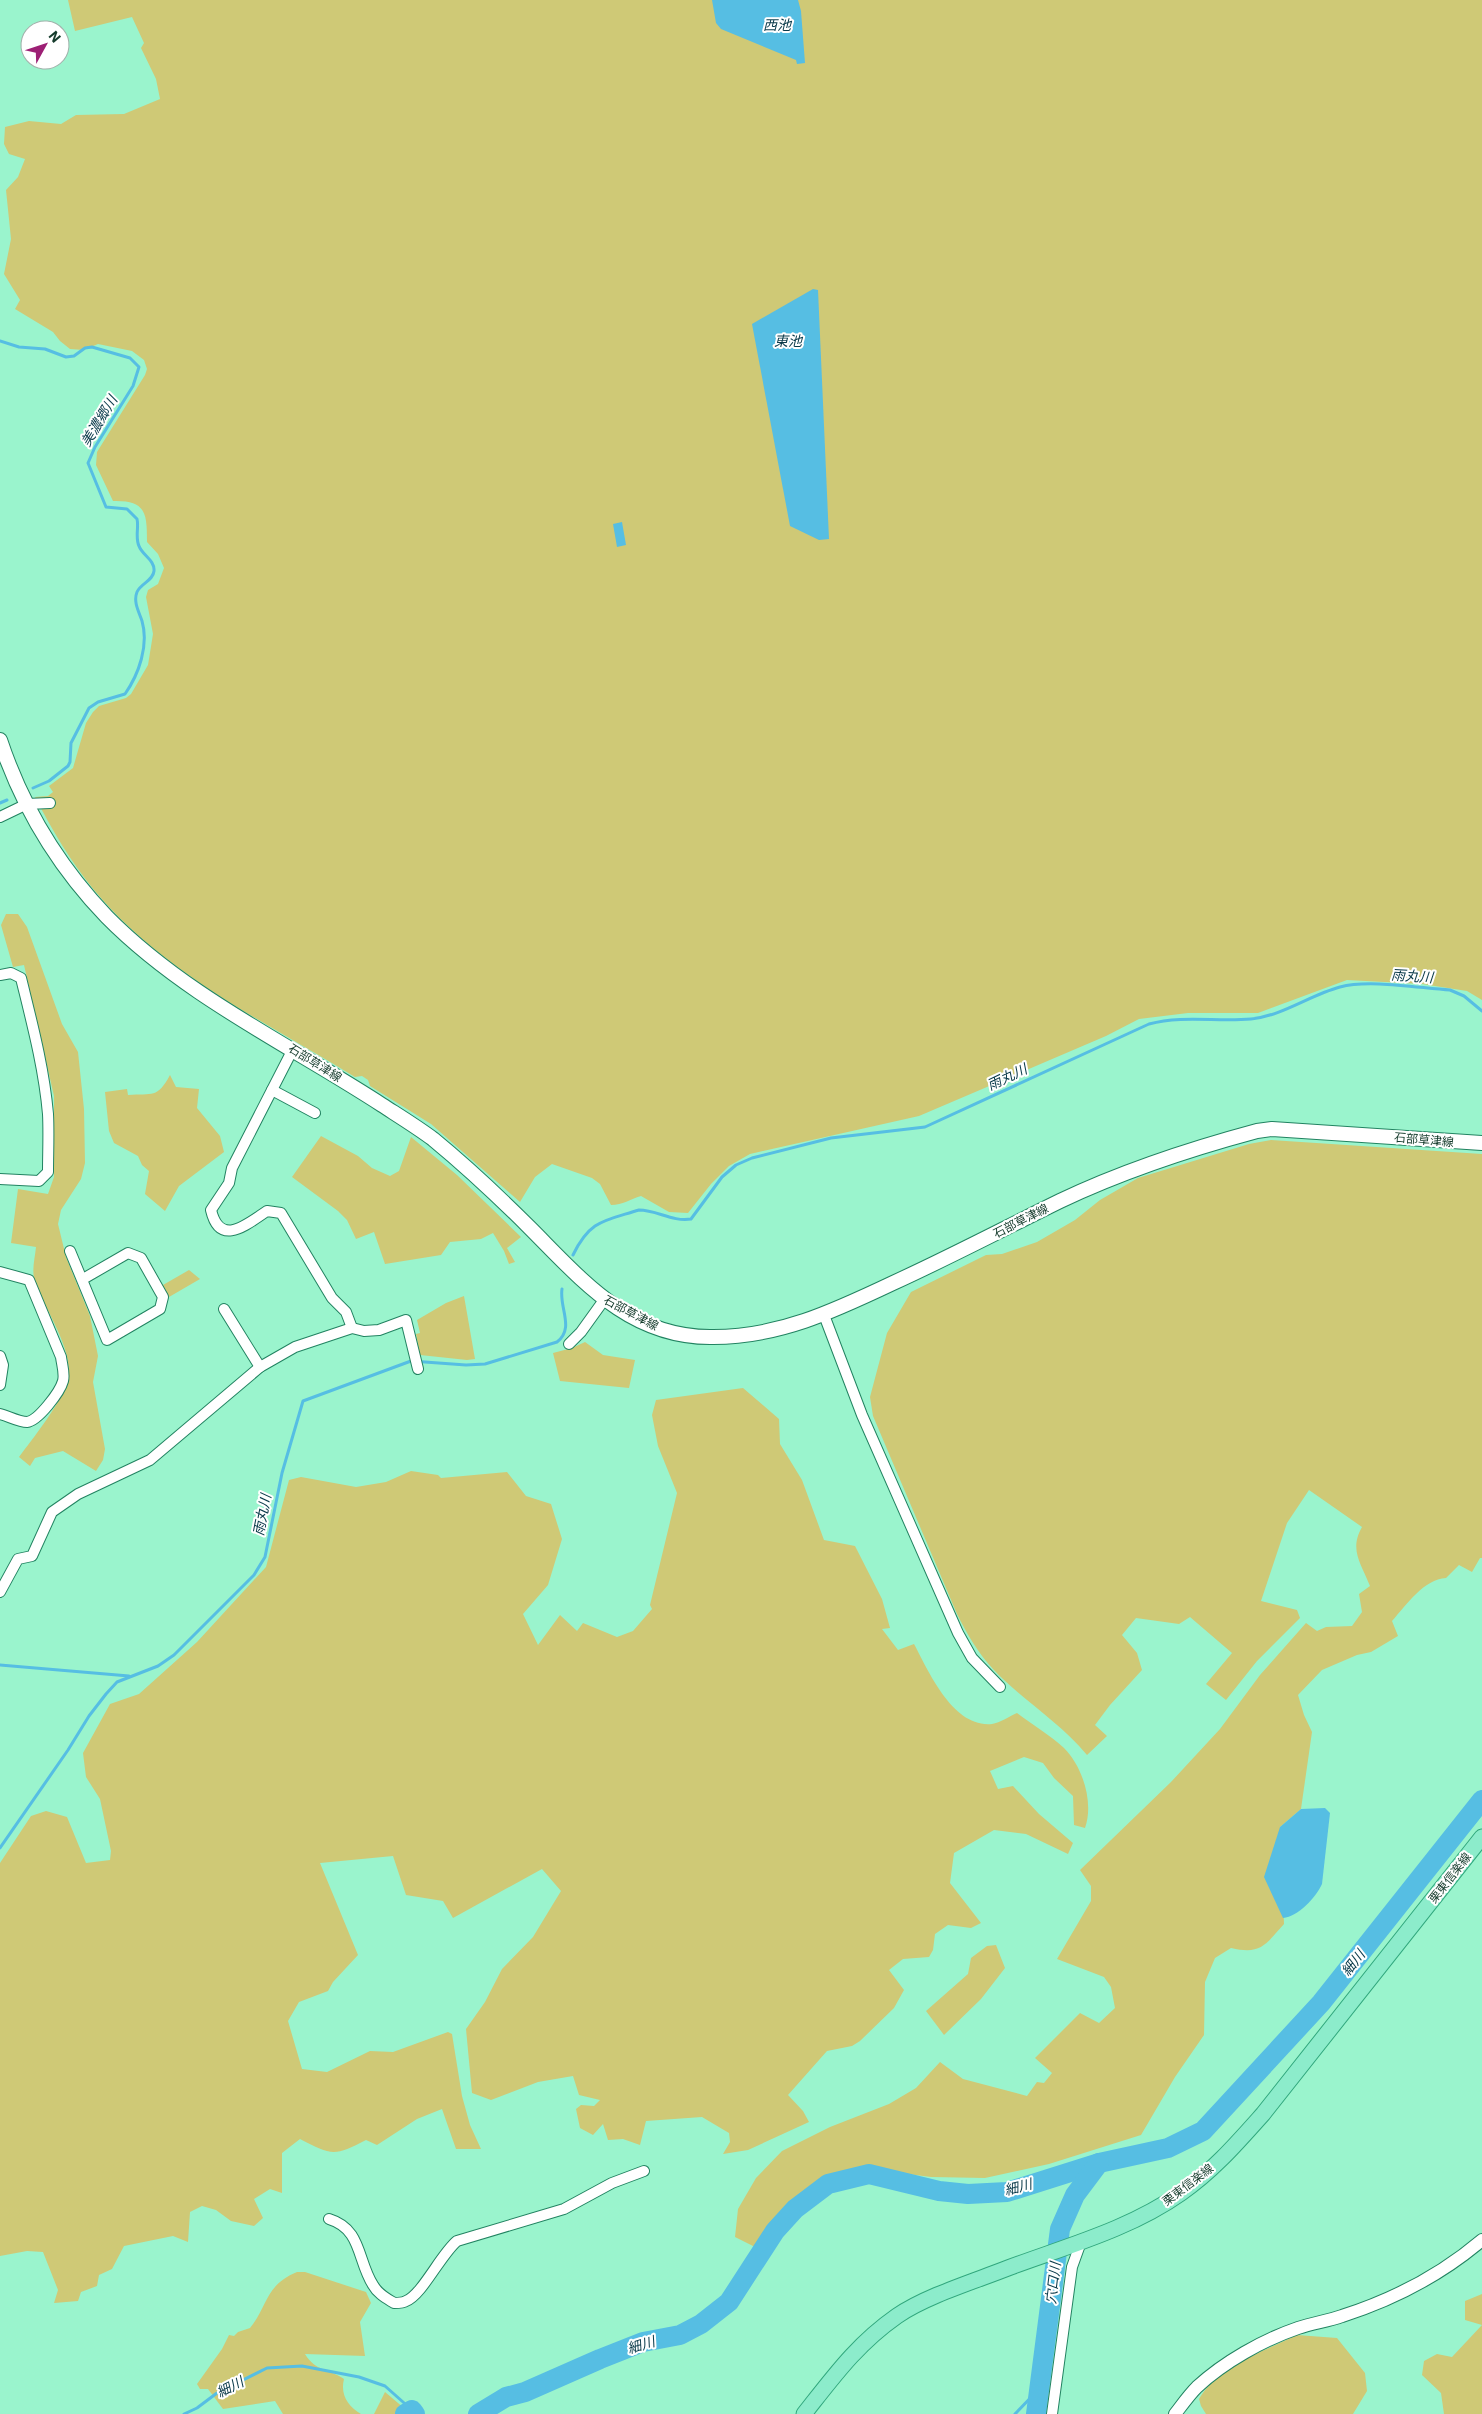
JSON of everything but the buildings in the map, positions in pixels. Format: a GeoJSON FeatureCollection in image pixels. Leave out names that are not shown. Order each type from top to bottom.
{"type":"FeatureCollection","features":[{"type":"Feature","properties":{"kind":"main road","name":"石部草津線"},"geometry":{"type":"LineString","coordinates":[[0,740],[27,804],[52,849],[83,891],[130,940],[186,982],[429,1136],[480,1179],[582,1281],[604,1300],[649,1325],[664,1330],[707,1338],[754,1334],[788,1327],[824,1315],[1064,1200],[1112,1179],[1172,1157],[1257,1131],[1272,1129],[1482,1143]]}},
{"type":"Feature","properties":{"kind":"main road","name":"栗東信楽線"},"geometry":{"type":"LineString","coordinates":[[804,2414],[860,2345],[899,2315],[952,2289],[1076,2244],[1141,2217],[1181,2193],[1234,2146],[1269,2106],[1482,1837]]}},
{"type":"Feature","properties":{"kind":"street"},"geometry":{"type":"LineString","coordinates":[[0,816],[27,804],[50,803]]}},
{"type":"Feature","properties":{"kind":"street"},"geometry":{"type":"LineString","coordinates":[[0,976],[12,973],[21,978],[39,1052],[45,1089],[48,1162],[48,1172],[39,1181],[0,1179]]}},
{"type":"Feature","properties":{"kind":"street"},"geometry":{"type":"LineString","coordinates":[[293,1049],[232,1168],[229,1183],[211,1210],[214,1223],[223,1230],[236,1231],[267,1211],[280,1213],[332,1298],[346,1312],[352,1328]]}},
{"type":"Feature","properties":{"kind":"street"},"geometry":{"type":"LineString","coordinates":[[272,1090],[315,1113]]}},
{"type":"Feature","properties":{"kind":"street"},"geometry":{"type":"LineString","coordinates":[[70,1251],[83,1279],[106,1340],[160,1309],[163,1296],[141,1258],[128,1253],[83,1279]]}},
{"type":"Feature","properties":{"kind":"street"},"geometry":{"type":"LineString","coordinates":[[0,1272],[29,1280],[61,1357],[63,1381],[57,1393],[37,1418],[26,1422],[0,1414]]}},
{"type":"Feature","properties":{"kind":"street"},"geometry":{"type":"LineString","coordinates":[[569,1344],[581,1332],[604,1300]]}},
{"type":"Feature","properties":{"kind":"street"},"geometry":{"type":"LineString","coordinates":[[224,1309],[260,1367]]}},
{"type":"Feature","properties":{"kind":"street"},"geometry":{"type":"LineString","coordinates":[[824,1315],[862,1415],[943,1602],[972,1658],[1000,1687]]}},
{"type":"Feature","properties":{"kind":"street"},"geometry":{"type":"LineString","coordinates":[[0,1592],[18,1559],[32,1556],[52,1512],[78,1494],[150,1460],[260,1367],[295,1347],[352,1328],[364,1331],[379,1330],[406,1320],[417,1363]]}},
{"type":"Feature","properties":{"kind":"street"},"geometry":{"type":"LineString","coordinates":[[0,1356],[3,1365],[0,1385]]}},
{"type":"Feature","properties":{"kind":"street"},"geometry":{"type":"LineString","coordinates":[[329,2219],[343,2223],[351,2233],[372,2284],[380,2294],[394,2303],[406,2301],[417,2292],[457,2240],[564,2209],[612,2183],[644,2171]]}},
{"type":"Feature","properties":{"kind":"street"},"geometry":{"type":"LineString","coordinates":[[1175,2414],[1201,2383],[1214,2372],[1248,2352],[1298,2328],[1341,2317],[1421,2282],[1468,2252],[1482,2240]]}},
{"type":"Feature","properties":{"kind":"street"},"geometry":{"type":"LineString","coordinates":[[1052,2414],[1076,2244]]}},
{"type":"Feature","properties":{"kind":"shaded area"},"geometry":{"type":"Polygon","coordinates":[[[68,0],[1482,0],[1482,1000],[1467,991],[1422,984],[1347,980],[1258,1013],[1188,1013],[1139,1019],[1106,1036],[919,1116],[750,1154],[729,1166],[711,1184],[688,1213],[669,1212],[641,1196],[623,1203],[611,1205],[600,1184],[592,1178],[552,1164],[535,1177],[520,1202],[431,1124],[370,1086],[368,1080],[362,1076],[355,1077],[251,1016],[183,971],[121,920],[94,890],[62,845],[35,797],[48,796],[53,792],[49,786],[73,768],[86,723],[93,712],[99,706],[126,698],[131,694],[148,665],[153,634],[146,597],[148,590],[158,584],[164,568],[158,554],[147,542],[145,516],[142,510],[132,503],[113,501],[96,465],[97,452],[145,375],[147,369],[144,360],[132,351],[98,344],[84,350],[70,349],[53,332],[15,309],[20,300],[4,274],[11,239],[6,190],[18,177],[25,159],[9,154],[4,144],[5,127],[29,121],[61,124],[76,115],[124,114],[160,99],[156,79],[141,48],[144,43],[132,17],[75,31],[68,0]]]}},
{"type":"Feature","properties":{"kind":"shaded area"},"geometry":{"type":"Polygon","coordinates":[[[6,914],[18,914],[27,927],[62,1024],[78,1052],[84,1109],[85,1163],[81,1179],[61,1210],[58,1224],[66,1257],[90,1316],[98,1356],[93,1382],[105,1449],[103,1460],[96,1471],[63,1451],[35,1458],[30,1466],[19,1457],[61,1397],[66,1387],[69,1367],[57,1328],[34,1278],[33,1267],[36,1247],[11,1243],[18,1189],[48,1194],[54,1177],[54,1096],[24,965],[13,967],[1,925],[6,914]]]}},
{"type":"Feature","properties":{"kind":"shaded area"},"geometry":{"type":"Polygon","coordinates":[[[170,1075],[176,1087],[199,1089],[197,1108],[220,1136],[224,1152],[179,1186],[165,1211],[145,1194],[149,1171],[142,1165],[138,1156],[114,1143],[109,1131],[105,1092],[127,1089],[128,1095],[154,1093],[161,1088],[170,1075]]]}},
{"type":"Feature","properties":{"kind":"shaded area"},"geometry":{"type":"Polygon","coordinates":[[[321,1136],[358,1156],[372,1168],[390,1176],[399,1171],[411,1137],[457,1175],[521,1237],[507,1248],[515,1262],[509,1264],[504,1251],[493,1233],[481,1239],[450,1242],[441,1255],[385,1264],[374,1232],[356,1239],[347,1220],[338,1211],[292,1177],[321,1136]]]}},
{"type":"Feature","properties":{"kind":"shaded area"},"geometry":{"type":"Polygon","coordinates":[[[1271,1140],[1482,1154],[1482,1558],[1480,1558],[1472,1572],[1459,1565],[1446,1578],[1430,1583],[1416,1594],[1392,1621],[1398,1636],[1371,1652],[1357,1655],[1322,1670],[1298,1695],[1312,1732],[1301,1809],[1280,1827],[1284,1924],[1267,1943],[1256,1949],[1241,1950],[1231,1948],[1215,1958],[1205,1982],[1204,2035],[1175,2077],[1141,2135],[1049,2164],[985,2178],[931,2177],[861,2168],[835,2173],[819,2181],[782,2214],[755,2247],[735,2237],[738,2209],[756,2178],[782,2151],[830,2127],[889,2104],[916,2088],[940,2062],[963,2079],[1027,2096],[1037,2082],[1044,2083],[1052,2073],[1035,2058],[1080,2013],[1099,2023],[1115,2008],[1111,1987],[1104,1977],[1057,1959],[1091,1901],[1091,1886],[1080,1870],[1171,1782],[1220,1729],[1260,1675],[1306,1623],[1317,1631],[1326,1627],[1352,1626],[1362,1612],[1359,1594],[1370,1586],[1356,1550],[1358,1535],[1362,1527],[1309,1490],[1287,1523],[1261,1601],[1297,1610],[1300,1618],[1257,1661],[1226,1700],[1206,1684],[1232,1653],[1190,1617],[1179,1624],[1136,1618],[1122,1635],[1137,1653],[1142,1670],[1110,1705],[1095,1725],[1107,1736],[1087,1755],[1065,1732],[1004,1680],[973,1643],[957,1614],[873,1416],[870,1397],[887,1333],[911,1292],[986,1255],[1002,1254],[1037,1242],[1075,1220],[1100,1200],[1138,1178],[1249,1144],[1271,1140]]]}},
{"type":"Feature","properties":{"kind":"shaded area"},"geometry":{"type":"Polygon","coordinates":[[[189,1270],[200,1279],[169,1297],[163,1285],[189,1270]]]}},
{"type":"Feature","properties":{"kind":"shaded area"},"geometry":{"type":"Polygon","coordinates":[[[464,1296],[475,1359],[467,1360],[420,1355],[416,1334],[420,1333],[417,1320],[446,1303],[464,1296]]]}},
{"type":"Feature","properties":{"kind":"shaded area"},"geometry":{"type":"Polygon","coordinates":[[[585,1342],[603,1355],[635,1360],[629,1388],[560,1381],[553,1353],[585,1342]]]}},
{"type":"Feature","properties":{"kind":"shaded area"},"geometry":{"type":"Polygon","coordinates":[[[743,1388],[779,1419],[780,1444],[802,1480],[824,1540],[855,1546],[882,1599],[890,1628],[882,1629],[898,1650],[914,1644],[944,1696],[965,1717],[978,1723],[992,1724],[1017,1713],[1053,1739],[1071,1756],[1077,1765],[1085,1786],[1088,1808],[1085,1828],[1074,1825],[1073,1796],[1054,1778],[1043,1763],[1024,1757],[990,1771],[998,1789],[1013,1786],[1039,1814],[1073,1843],[1068,1854],[1026,1834],[994,1830],[954,1853],[950,1883],[981,1923],[971,1928],[948,1925],[935,1934],[933,1950],[929,1957],[903,1959],[889,1970],[904,1990],[894,2008],[860,2041],[852,2046],[827,2051],[788,2095],[803,2111],[809,2122],[748,2150],[723,2154],[730,2142],[729,2133],[702,2117],[646,2121],[640,2145],[623,2139],[608,2140],[603,2124],[593,2135],[580,2128],[576,2109],[581,2105],[594,2106],[600,2100],[579,2095],[573,2076],[538,2082],[491,2100],[472,2093],[466,2029],[485,2002],[502,1969],[533,1937],[561,1891],[542,1869],[453,1918],[443,1901],[406,1895],[393,1856],[320,1863],[358,1955],[333,1982],[328,1991],[299,2002],[288,2021],[302,2069],[327,2072],[370,2051],[393,2052],[448,2032],[452,2034],[462,2096],[470,2125],[481,2149],[456,2149],[442,2109],[417,2119],[377,2145],[366,2140],[347,2149],[333,2152],[326,2151],[300,2139],[282,2153],[282,2193],[270,2189],[254,2199],[263,2218],[254,2226],[231,2221],[216,2210],[202,2206],[190,2212],[188,2242],[173,2236],[124,2246],[112,2269],[99,2275],[97,2286],[81,2292],[78,2301],[54,2303],[58,2290],[43,2252],[27,2251],[0,2256],[0,1863],[31,1816],[46,1811],[67,1817],[86,1863],[110,1860],[111,1851],[100,1799],[86,1777],[83,1753],[110,1704],[139,1694],[197,1642],[266,1567],[289,1480],[301,1477],[356,1487],[386,1482],[411,1471],[438,1475],[441,1478],[507,1472],[526,1496],[551,1504],[562,1539],[548,1585],[523,1614],[538,1645],[560,1615],[577,1631],[583,1623],[617,1637],[633,1631],[652,1609],[650,1605],[677,1493],[658,1446],[652,1415],[656,1400],[743,1388]]]}},
{"type":"Feature","properties":{"kind":"shaded area"},"geometry":{"type":"Polygon","coordinates":[[[996,1945],[1005,1968],[981,1999],[944,2035],[926,2011],[968,1974],[971,1958],[987,1946],[996,1945]]]}},
{"type":"Feature","properties":{"kind":"shaded area"},"geometry":{"type":"Polygon","coordinates":[[[297,2272],[305,2272],[366,2292],[371,2303],[360,2322],[365,2356],[305,2354],[313,2364],[344,2379],[343,2390],[346,2400],[361,2414],[283,2414],[275,2401],[223,2409],[208,2389],[200,2389],[197,2384],[222,2349],[229,2335],[234,2336],[238,2332],[250,2328],[273,2290],[287,2277],[297,2272]]]}},
{"type":"Feature","properties":{"kind":"shaded area"},"geometry":{"type":"Polygon","coordinates":[[[1482,2294],[1482,2325],[1465,2320],[1465,2301],[1482,2294]]]}},
{"type":"Feature","properties":{"kind":"shaded area"},"geometry":{"type":"Polygon","coordinates":[[[1482,2325],[1482,2414],[1444,2414],[1441,2393],[1422,2375],[1424,2361],[1437,2354],[1452,2357],[1482,2325]]]}},
{"type":"Feature","properties":{"kind":"shaded area"},"geometry":{"type":"Polygon","coordinates":[[[1297,2335],[1337,2338],[1365,2373],[1367,2391],[1353,2414],[1206,2414],[1199,2399],[1207,2387],[1218,2377],[1256,2354],[1297,2335]]]}},
{"type":"Feature","properties":{"kind":"shaded area"},"geometry":{"type":"Polygon","coordinates":[[[385,2392],[411,2414],[374,2414],[385,2392]]]}},
{"type":"Feature","properties":{"kind":"water","name":"西池"},"geometry":{"type":"Polygon","coordinates":[[[712,0],[798,0],[801,11],[805,63],[797,64],[796,60],[721,29],[716,23],[712,0]]]}},
{"type":"Feature","properties":{"kind":"water","name":"東池"},"geometry":{"type":"Polygon","coordinates":[[[813,289],[818,290],[829,539],[819,540],[790,526],[752,324],[813,289]]]}},
{"type":"Feature","properties":{"kind":"water"},"geometry":{"type":"Polygon","coordinates":[[[622,522],[626,545],[617,547],[613,524],[622,522]]]}},
{"type":"Feature","properties":{"kind":"water"},"geometry":{"type":"Polygon","coordinates":[[[1325,1808],[1330,1813],[1322,1884],[1306,1905],[1295,1914],[1283,1918],[1264,1877],[1280,1827],[1301,1809],[1325,1808]]]}},
{"type":"Feature","properties":{"kind":"waterway","name":"美濃郷川"},"geometry":{"type":"LineString","coordinates":[[0,341],[19,347],[45,349],[66,357],[74,356],[85,348],[92,347],[130,358],[139,367],[133,386],[95,447],[88,463],[106,507],[127,509],[137,519],[138,543],[154,567],[153,574],[139,589],[136,596],[137,607],[144,630],[144,640],[135,678],[125,694],[98,702],[89,708],[71,743],[68,766],[49,781],[33,788]]}},
{"type":"Feature","properties":{"kind":"waterway","name":"美濃郷川"},"geometry":{"type":"LineString","coordinates":[[0,803],[7,800]]}},
{"type":"Feature","properties":{"kind":"waterway","name":"雨丸川"},"geometry":{"type":"LineString","coordinates":[[573,1255],[579,1243],[592,1228],[616,1217],[639,1210],[677,1219],[691,1219],[722,1177],[736,1165],[752,1158],[831,1138],[925,1127],[1149,1024],[1187,1019],[1238,1020],[1262,1017],[1285,1010],[1340,987],[1365,984],[1450,990],[1464,996],[1482,1011]]}},
{"type":"Feature","properties":{"kind":"waterway","name":"雨丸川"},"geometry":{"type":"LineString","coordinates":[[0,1848],[68,1750],[89,1716],[117,1682],[158,1666],[174,1655],[254,1575],[265,1557],[282,1473],[303,1401],[411,1361],[466,1365],[485,1364],[557,1342],[562,1336],[566,1324],[562,1289]]}},
{"type":"Feature","properties":{"kind":"waterway"},"geometry":{"type":"LineString","coordinates":[[0,1665],[129,1676]]}},
{"type":"Feature","properties":{"kind":"waterway","name":"細川"},"geometry":{"type":"LineString","coordinates":[[478,2414],[506,2397],[525,2392],[600,2359],[643,2342],[680,2335],[701,2324],[729,2302],[775,2231],[795,2209],[828,2184],[869,2174],[939,2191],[968,2194],[1007,2192],[1099,2163],[1168,2148],[1203,2131],[1321,2003],[1482,1800]]}},
{"type":"Feature","properties":{"kind":"waterway","name":"穴口川"},"geometry":{"type":"LineString","coordinates":[[1036,2414],[1060,2229],[1075,2195],[1099,2163]]}},
{"type":"Feature","properties":{"kind":"waterway","name":"細川"},"geometry":{"type":"LineString","coordinates":[[184,2414],[197,2408],[217,2393],[267,2368],[302,2366],[359,2377],[385,2386],[412,2410]]}},
{"type":"Feature","properties":{"kind":"waterway"},"geometry":{"type":"LineString","coordinates":[[1015,2414],[1039,2389]]}},
{"type":"Feature","properties":{"kind":"waterway","name":"細川"},"geometry":{"type":"LineString","coordinates":[[405,2414],[412,2410],[415,2414]]}}]}
